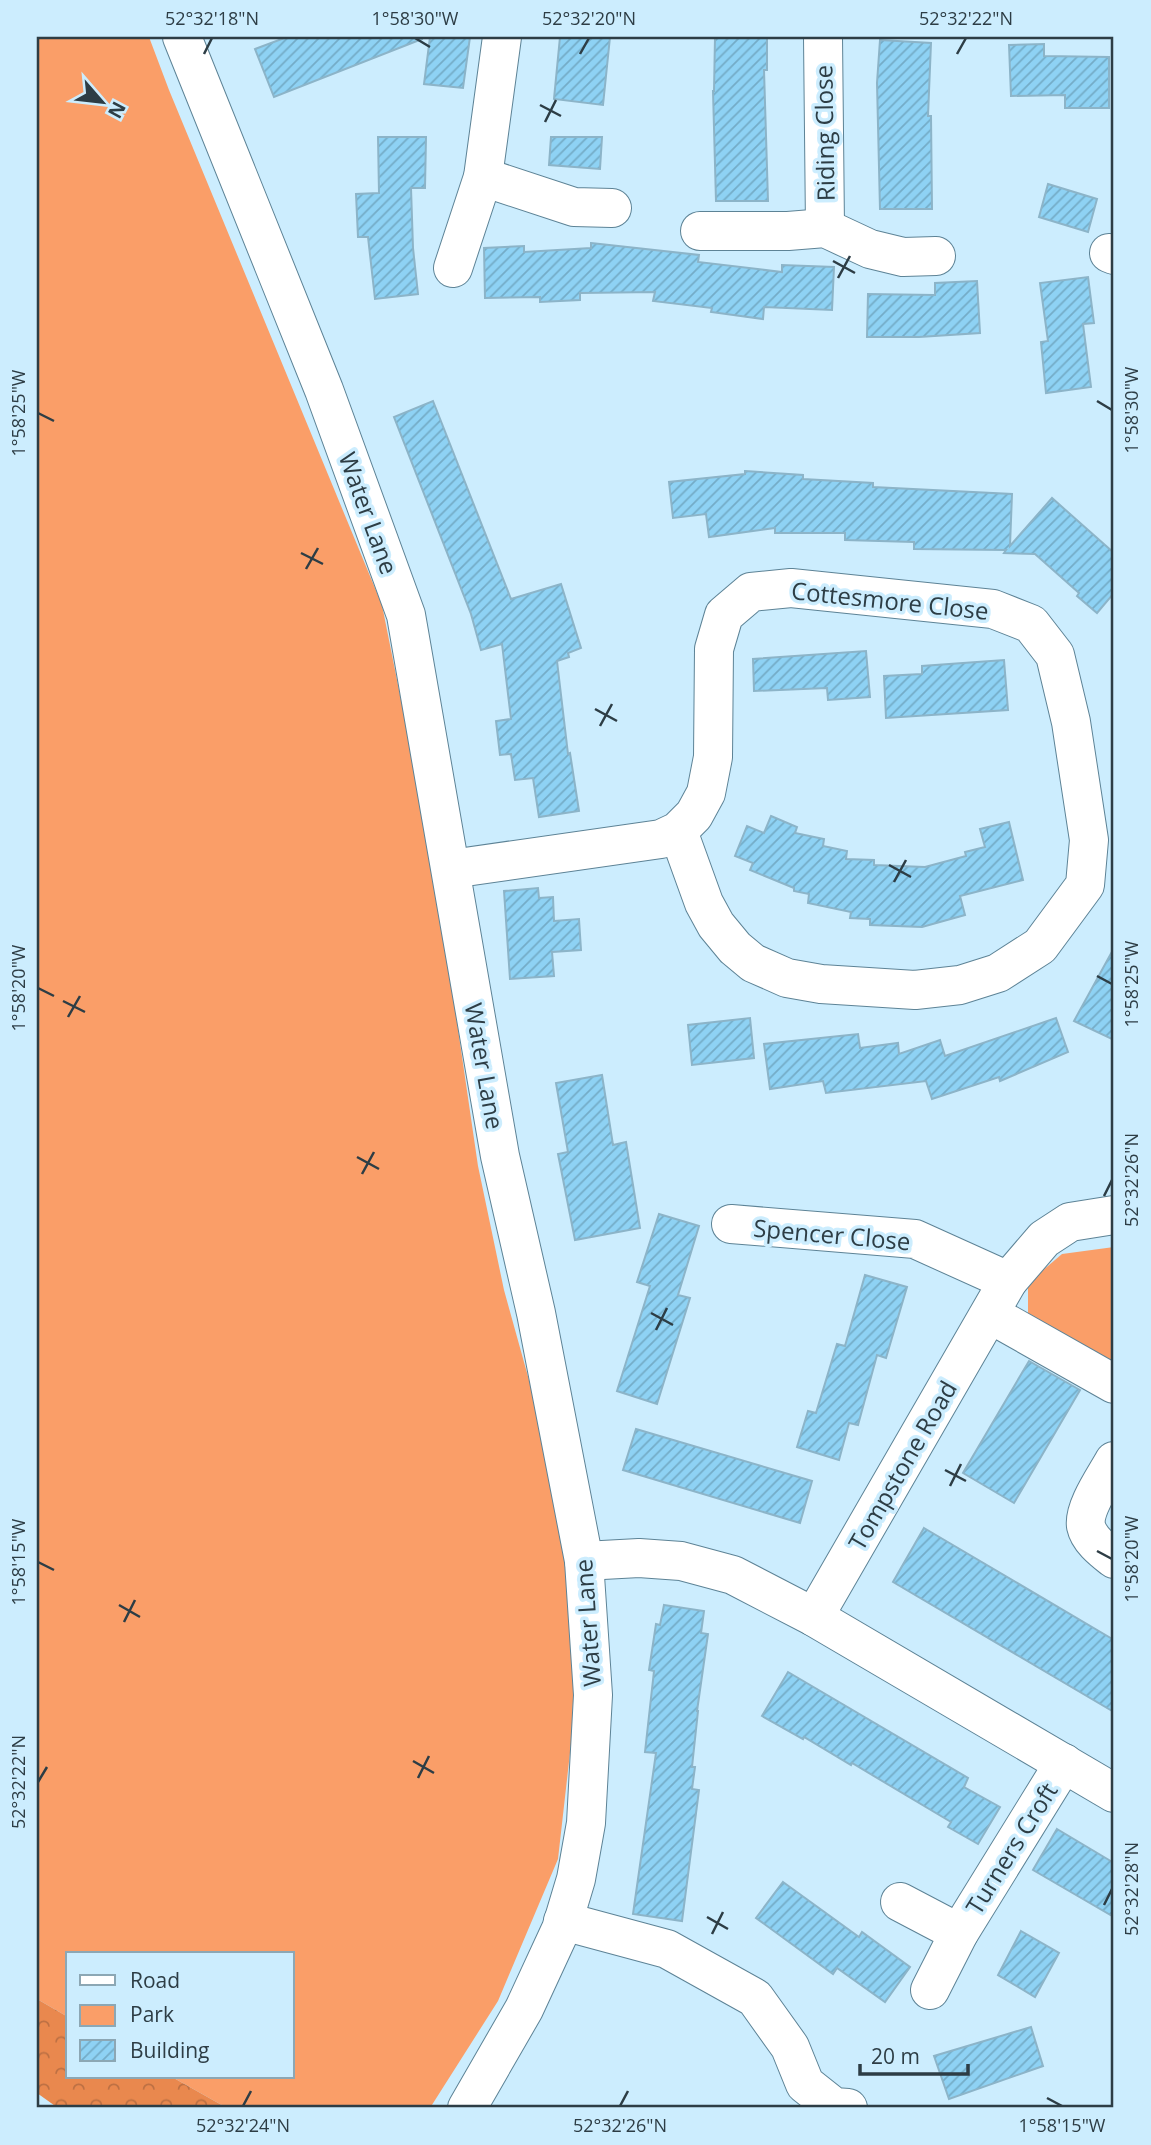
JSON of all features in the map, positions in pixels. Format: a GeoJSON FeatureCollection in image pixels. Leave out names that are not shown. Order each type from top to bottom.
{"type":"FeatureCollection","features":[{"type":"Feature","properties":{"kind":"street","name":"Water Lane"},"geometry":{"type":"LineString","coordinates":[[183,37],[324,390],[406,615],[500,1156],[536,1313],[584,1561],[593,1695],[586,1823],[576,1879],[563,1921],[524,2009],[467,2108]]}},
{"type":"Feature","properties":{"kind":"street"},"geometry":{"type":"LineString","coordinates":[[453,268],[483,177],[502,37]]}},
{"type":"Feature","properties":{"kind":"street","name":"Riding Close"},"geometry":{"type":"LineString","coordinates":[[823,37],[825,228]]}},
{"type":"Feature","properties":{"kind":"street"},"geometry":{"type":"LineString","coordinates":[[483,177],[575,207],[612,208]]}},
{"type":"Feature","properties":{"kind":"street","name":"Riding Close"},"geometry":{"type":"LineString","coordinates":[[700,231],[788,231],[825,228],[870,249],[903,257],[936,256]]}},
{"type":"Feature","properties":{"kind":"street","name":"Cottesmore Close"},"geometry":{"type":"LineString","coordinates":[[790,588],[993,609],[1031,624],[1055,655],[1071,722],[1089,840],[1085,885],[1040,946],[998,974],[960,985],[915,990],[821,984],[787,978],[753,963],[735,948],[716,925],[704,903],[678,831],[694,815],[709,781],[713,757],[714,649],[724,615],[751,592],[790,588]]}},
{"type":"Feature","properties":{"kind":"street"},"geometry":{"type":"LineString","coordinates":[[451,869],[661,839],[678,831]]}},
{"type":"Feature","properties":{"kind":"street","name":"Tompstone Road"},"geometry":{"type":"LineString","coordinates":[[814,1617],[999,1297],[1044,1240],[1070,1222],[1114,1215]]}},
{"type":"Feature","properties":{"kind":"street","name":"Spencer Close"},"geometry":{"type":"LineString","coordinates":[[731,1224],[915,1239],[999,1297]]}},
{"type":"Feature","properties":{"kind":"street"},"geometry":{"type":"LineString","coordinates":[[999,1297],[1114,1384]]}},
{"type":"Feature","properties":{"kind":"street"},"geometry":{"type":"LineString","coordinates":[[1114,1461],[1089,1506],[1086,1526],[1097,1546],[1114,1559]]}},
{"type":"Feature","properties":{"kind":"street"},"geometry":{"type":"LineString","coordinates":[[584,1561],[639,1558],[681,1561],[733,1575],[814,1617],[1114,1793]]}},
{"type":"Feature","properties":{"kind":"street","name":"Turners Croft"},"geometry":{"type":"LineString","coordinates":[[930,1990],[959,1933],[1064,1763]]}},
{"type":"Feature","properties":{"kind":"street","name":"Turners Croft"},"geometry":{"type":"LineString","coordinates":[[900,1902],[959,1933]]}},
{"type":"Feature","properties":{"kind":"street"},"geometry":{"type":"LineString","coordinates":[[563,1921],[667,1949],[755,1997],[790,2047],[805,2084],[834,2107],[848,2108]]}},
{"type":"Feature","properties":{"kind":"green space"},"geometry":{"type":"Polygon","coordinates":[[[37,37],[149,37],[382,605],[434,865],[478,1166],[504,1290],[552,1463],[577,1615],[571,1744],[558,1859],[498,2001],[430,2108],[227,2108],[174,2078],[294,2078],[294,1952],[66,1952],[66,2016],[37,1999],[37,37]]]}},
{"type":"Feature","properties":{"kind":"green space"},"geometry":{"type":"Polygon","coordinates":[[[1114,1247],[1114,1367],[1028,1317],[1028,1283],[1062,1254],[1114,1247]]]}},
{"type":"Feature","properties":{"kind":"green space"},"geometry":{"type":"Polygon","coordinates":[[[37,1999],[66,2016],[66,2078],[174,2078],[227,2108],[58,2108],[37,2093],[37,1999]]]}},
{"type":"Feature","properties":{"kind":"building"},"geometry":{"type":"Polygon","coordinates":[[[287,37],[422,39],[274,97],[255,49],[287,37]]]}},
{"type":"Feature","properties":{"kind":"building"},"geometry":{"type":"Polygon","coordinates":[[[430,37],[470,37],[463,88],[424,84],[430,37]]]}},
{"type":"Feature","properties":{"kind":"building"},"geometry":{"type":"Polygon","coordinates":[[[560,37],[610,37],[603,105],[554,99],[560,37]]]}},
{"type":"Feature","properties":{"kind":"building"},"geometry":{"type":"Polygon","coordinates":[[[715,37],[767,37],[767,70],[764,70],[768,201],[716,201],[713,91],[715,37]]]}},
{"type":"Feature","properties":{"kind":"building"},"geometry":{"type":"Polygon","coordinates":[[[880,40],[931,43],[928,116],[931,116],[932,209],[880,209],[877,83],[880,40]]]}},
{"type":"Feature","properties":{"kind":"building"},"geometry":{"type":"Polygon","coordinates":[[[1044,44],[1044,56],[1109,57],[1109,108],[1065,108],[1065,95],[1011,96],[1009,45],[1044,44]]]}},
{"type":"Feature","properties":{"kind":"building"},"geometry":{"type":"Polygon","coordinates":[[[378,137],[426,137],[425,188],[411,188],[418,294],[375,299],[368,237],[358,237],[356,194],[379,193],[378,137]]]}},
{"type":"Feature","properties":{"kind":"building"},"geometry":{"type":"Polygon","coordinates":[[[551,137],[602,137],[600,169],[549,165],[551,137]]]}},
{"type":"Feature","properties":{"kind":"building"},"geometry":{"type":"Polygon","coordinates":[[[1048,184],[1097,199],[1088,232],[1039,217],[1048,184]]]}},
{"type":"Feature","properties":{"kind":"building"},"geometry":{"type":"Polygon","coordinates":[[[591,243],[699,255],[698,262],[782,272],[782,265],[834,267],[832,310],[764,307],[763,319],[711,312],[712,308],[653,301],[655,292],[580,293],[580,300],[540,302],[540,297],[485,298],[484,248],[524,246],[524,252],[591,248],[591,243]]]}},
{"type":"Feature","properties":{"kind":"building"},"geometry":{"type":"Polygon","coordinates":[[[1088,277],[1094,323],[1083,324],[1091,387],[1046,393],[1041,342],[1048,341],[1040,283],[1088,277]]]}},
{"type":"Feature","properties":{"kind":"building"},"geometry":{"type":"Polygon","coordinates":[[[977,281],[980,333],[867,337],[868,294],[935,295],[935,283],[977,281]]]}},
{"type":"Feature","properties":{"kind":"building"},"geometry":{"type":"Polygon","coordinates":[[[433,401],[511,599],[561,584],[581,648],[568,653],[569,657],[557,661],[568,754],[570,753],[579,811],[539,817],[533,778],[515,780],[511,754],[500,755],[496,721],[511,719],[502,644],[481,650],[471,614],[394,417],[433,401]]]}},
{"type":"Feature","properties":{"kind":"building"},"geometry":{"type":"Polygon","coordinates":[[[745,471],[803,475],[803,479],[873,483],[873,487],[1012,494],[1010,546],[1052,498],[1114,553],[1114,593],[1097,613],[1035,554],[1004,553],[1006,550],[914,549],[914,542],[845,540],[845,533],[775,533],[775,528],[709,537],[706,514],[673,518],[669,482],[745,474],[745,471]]]}},
{"type":"Feature","properties":{"kind":"building"},"geometry":{"type":"Polygon","coordinates":[[[866,651],[870,697],[828,700],[827,688],[754,691],[753,659],[866,651]]]}},
{"type":"Feature","properties":{"kind":"building"},"geometry":{"type":"Polygon","coordinates":[[[1004,660],[1008,710],[886,718],[884,676],[922,674],[922,666],[1004,660]]]}},
{"type":"Feature","properties":{"kind":"building"},"geometry":{"type":"Polygon","coordinates":[[[771,816],[797,827],[795,833],[824,839],[823,846],[847,851],[846,859],[874,860],[874,865],[925,867],[966,856],[965,852],[985,847],[980,829],[1009,822],[1023,880],[960,896],[965,915],[922,927],[870,925],[870,919],[850,918],[851,912],[808,903],[809,894],[794,891],[794,888],[750,870],[753,863],[735,856],[747,826],[764,833],[771,816]]]}},
{"type":"Feature","properties":{"kind":"building"},"geometry":{"type":"Polygon","coordinates":[[[538,888],[539,898],[553,897],[554,921],[579,919],[581,950],[552,952],[554,976],[510,979],[504,891],[538,888]]]}},
{"type":"Feature","properties":{"kind":"building"},"geometry":{"type":"Polygon","coordinates":[[[1114,948],[1114,1040],[1074,1021],[1114,948]]]}},
{"type":"Feature","properties":{"kind":"building"},"geometry":{"type":"Polygon","coordinates":[[[750,1018],[754,1058],[692,1065],[688,1025],[750,1018]]]}},
{"type":"Feature","properties":{"kind":"building"},"geometry":{"type":"Polygon","coordinates":[[[1056,1018],[1068,1052],[1000,1081],[999,1077],[932,1099],[926,1081],[826,1093],[823,1081],[770,1089],[764,1044],[858,1034],[860,1048],[898,1043],[899,1054],[940,1040],[945,1056],[1056,1018]]]}},
{"type":"Feature","properties":{"kind":"building"},"geometry":{"type":"Polygon","coordinates":[[[602,1075],[613,1145],[626,1142],[640,1228],[575,1240],[558,1154],[568,1152],[556,1083],[602,1075]]]}},
{"type":"Feature","properties":{"kind":"building"},"geometry":{"type":"Polygon","coordinates":[[[659,1214],[699,1226],[678,1295],[690,1298],[657,1404],[617,1391],[650,1286],[637,1282],[659,1214]]]}},
{"type":"Feature","properties":{"kind":"building"},"geometry":{"type":"Polygon","coordinates":[[[865,1275],[907,1287],[886,1358],[877,1355],[858,1425],[849,1423],[839,1460],[797,1447],[808,1411],[816,1413],[837,1344],[845,1346],[865,1275]]]}},
{"type":"Feature","properties":{"kind":"building"},"geometry":{"type":"Polygon","coordinates":[[[1029,1361],[1080,1390],[1014,1503],[963,1473],[1029,1361]]]}},
{"type":"Feature","properties":{"kind":"building"},"geometry":{"type":"Polygon","coordinates":[[[636,1429],[812,1481],[800,1523],[623,1470],[636,1429]]]}},
{"type":"Feature","properties":{"kind":"building"},"geometry":{"type":"Polygon","coordinates":[[[924,1528],[1114,1640],[1114,1712],[893,1582],[924,1528]]]}},
{"type":"Feature","properties":{"kind":"building"},"geometry":{"type":"Polygon","coordinates":[[[664,1605],[704,1611],[701,1633],[708,1634],[692,1767],[695,1767],[692,1789],[699,1790],[682,1921],[633,1914],[656,1753],[645,1752],[654,1671],[649,1670],[656,1624],[660,1625],[664,1605]]]}},
{"type":"Feature","properties":{"kind":"building"},"geometry":{"type":"Polygon","coordinates":[[[788,1672],[968,1778],[964,1787],[1000,1807],[978,1844],[948,1827],[951,1822],[852,1763],[851,1765],[762,1716],[788,1672]]]}},
{"type":"Feature","properties":{"kind":"building"},"geometry":{"type":"Polygon","coordinates":[[[1057,1829],[1114,1863],[1114,1917],[1033,1870],[1057,1829]]]}},
{"type":"Feature","properties":{"kind":"building"},"geometry":{"type":"Polygon","coordinates":[[[783,1882],[859,1937],[862,1932],[910,1967],[885,2002],[837,1968],[833,1974],[756,1918],[783,1882]]]}},
{"type":"Feature","properties":{"kind":"building"},"geometry":{"type":"Polygon","coordinates":[[[1021,1931],[1059,1953],[1035,1997],[998,1975],[1021,1931]]]}},
{"type":"Feature","properties":{"kind":"building"},"geometry":{"type":"Polygon","coordinates":[[[1031,2027],[1043,2066],[949,2099],[934,2056],[1031,2027]]]}}]}
